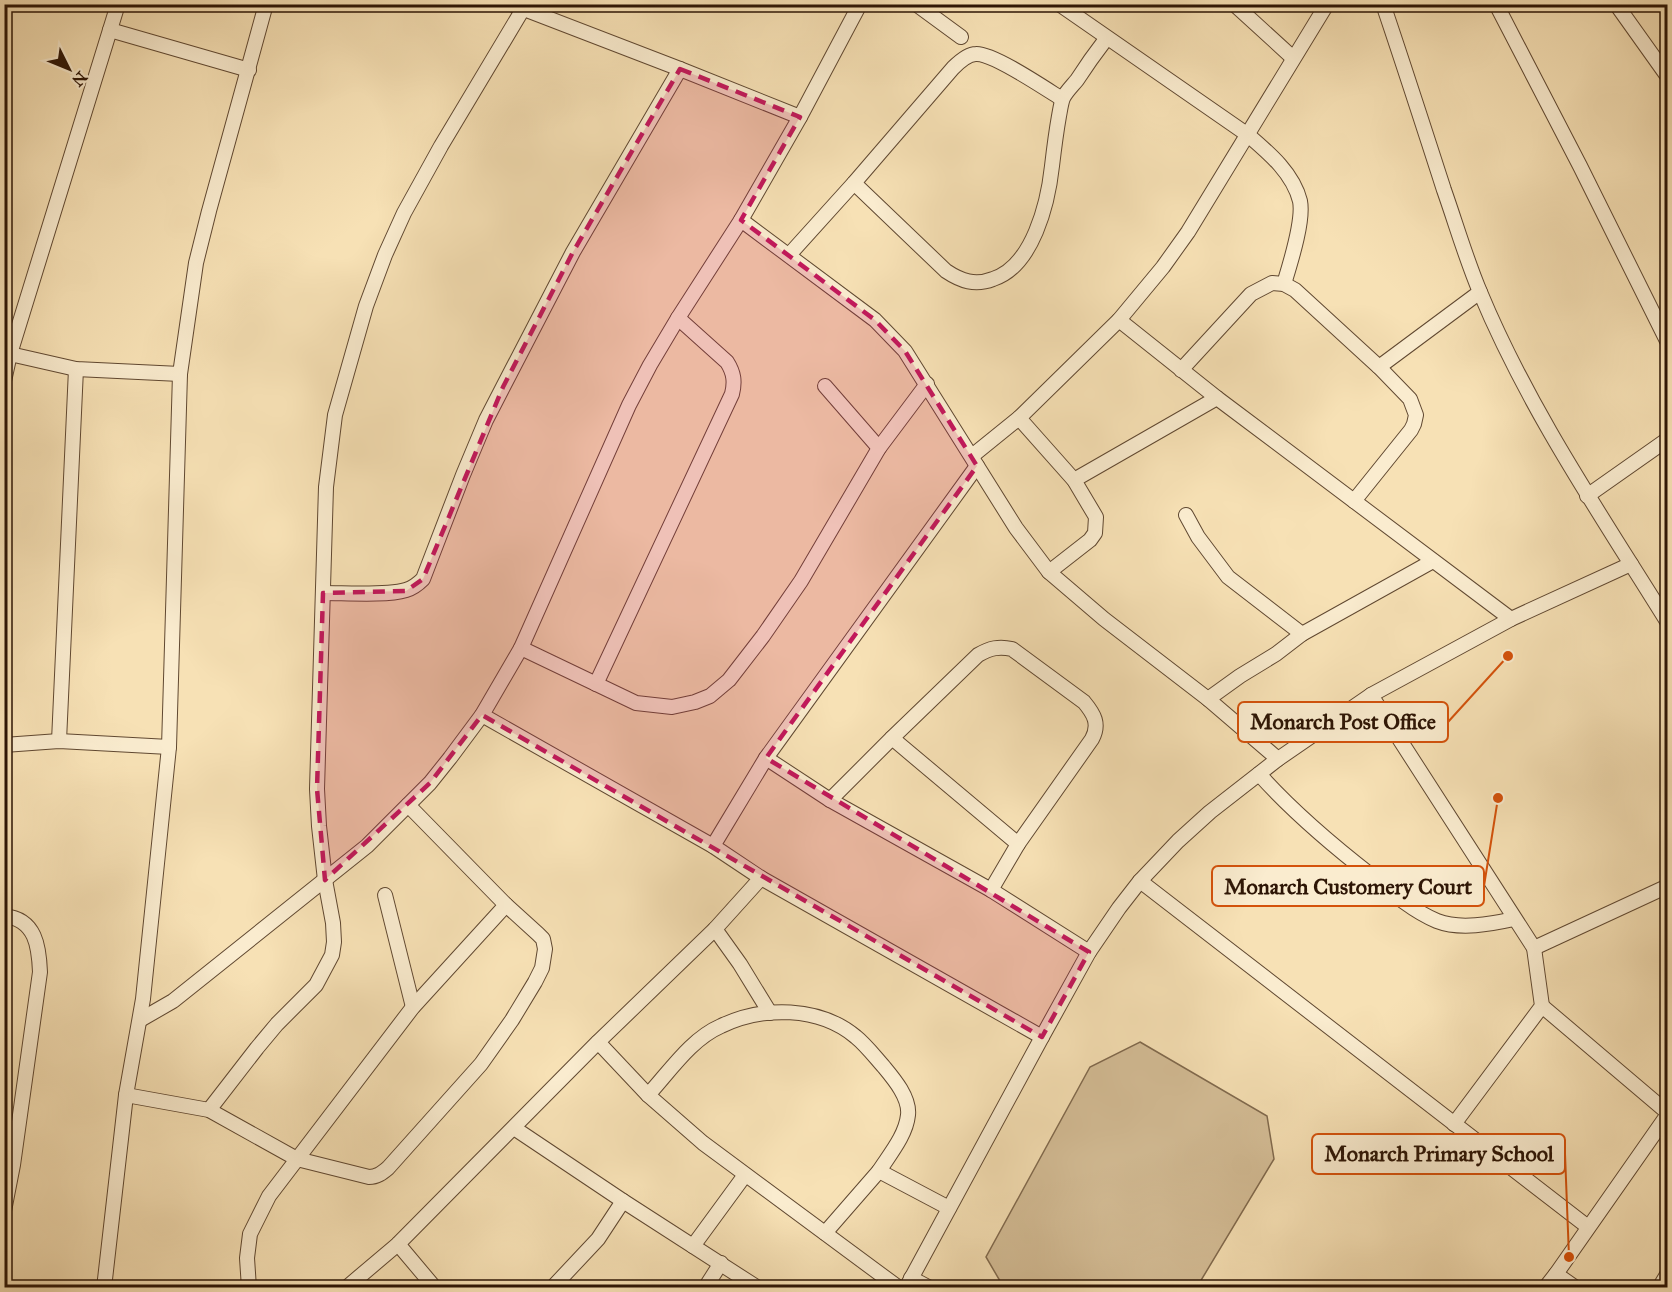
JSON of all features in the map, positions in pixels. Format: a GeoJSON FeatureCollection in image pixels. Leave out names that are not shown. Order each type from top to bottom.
{"type":"FeatureCollection","features":[{"type":"Feature","properties":{"kind":"street"},"geometry":{"type":"LineString","coordinates":[[4,381],[10,354],[118,4]]}},
{"type":"Feature","properties":{"kind":"street"},"geometry":{"type":"LineString","coordinates":[[104,1287],[126,1095],[140,1020],[159,859],[169,747],[180,374],[196,263],[208,211],[266,4]]}},
{"type":"Feature","properties":{"kind":"street"},"geometry":{"type":"LineString","coordinates":[[140,1020],[173,1001],[367,846],[430,783],[482,715],[521,648],[629,405],[650,365],[741,220],[861,4]]}},
{"type":"Feature","properties":{"kind":"street"},"geometry":{"type":"LineString","coordinates":[[916,4],[961,37]]}},
{"type":"Feature","properties":{"kind":"street"},"geometry":{"type":"LineString","coordinates":[[1059,4],[1106,39],[1248,135],[1275,159],[1295,189],[1300,202],[1300,218],[1284,284]]}},
{"type":"Feature","properties":{"kind":"street"},"geometry":{"type":"LineString","coordinates":[[1234,4],[1293,58]]}},
{"type":"Feature","properties":{"kind":"street"},"geometry":{"type":"LineString","coordinates":[[713,846],[766,758],[975,461],[1119,320],[1163,267],[1188,232],[1327,4]]}},
{"type":"Feature","properties":{"kind":"street"},"geometry":{"type":"LineString","coordinates":[[1383,4],[1454,220],[1480,292],[1509,356],[1587,496],[1668,623]]}},
{"type":"Feature","properties":{"kind":"street"},"geometry":{"type":"LineString","coordinates":[[1496,4],[1668,343]]}},
{"type":"Feature","properties":{"kind":"street"},"geometry":{"type":"LineString","coordinates":[[1616,4],[1668,77]]}},
{"type":"Feature","properties":{"kind":"street"},"geometry":{"type":"LineString","coordinates":[[209,1110],[257,1048],[316,985],[332,955],[333,923],[325,880],[317,789],[326,487],[335,415],[366,306],[385,255],[404,213],[517,7],[800,117]]}},
{"type":"Feature","properties":{"kind":"street"},"geometry":{"type":"LineString","coordinates":[[110,30],[249,70]]}},
{"type":"Feature","properties":{"kind":"street"},"geometry":{"type":"LineString","coordinates":[[854,183],[956,278],[967,282],[989,281],[998,278],[1021,259],[1031,243],[1049,184],[1062,99],[1106,39]]}},
{"type":"Feature","properties":{"kind":"street"},"geometry":{"type":"LineString","coordinates":[[789,255],[953,68],[973,54],[993,57],[1062,99]]}},
{"type":"Feature","properties":{"kind":"street"},"geometry":{"type":"LineString","coordinates":[[323,593],[406,591],[423,579],[463,475],[502,387],[573,252],[680,69]]}},
{"type":"Feature","properties":{"kind":"street"},"geometry":{"type":"LineString","coordinates":[[741,220],[891,335],[905,351],[927,384],[1016,528],[1049,572],[1104,619],[1208,699],[1278,759]]}},
{"type":"Feature","properties":{"kind":"street"},"geometry":{"type":"LineString","coordinates":[[1181,370],[1251,294],[1272,283],[1284,284],[1295,290],[1379,367],[1410,399],[1415,409],[1416,419],[1411,430],[1354,501]]}},
{"type":"Feature","properties":{"kind":"street"},"geometry":{"type":"LineString","coordinates":[[1379,367],[1480,292]]}},
{"type":"Feature","properties":{"kind":"street"},"geometry":{"type":"LineString","coordinates":[[596,684],[732,394],[734,375],[732,369],[678,318]]}},
{"type":"Feature","properties":{"kind":"street"},"geometry":{"type":"LineString","coordinates":[[1119,320],[1217,398],[1510,619]]}},
{"type":"Feature","properties":{"kind":"street"},"geometry":{"type":"LineString","coordinates":[[10,354],[76,369],[180,374]]}},
{"type":"Feature","properties":{"kind":"street"},"geometry":{"type":"LineString","coordinates":[[59,741],[76,369]]}},
{"type":"Feature","properties":{"kind":"street"},"geometry":{"type":"LineString","coordinates":[[521,648],[636,703],[672,707],[710,696],[729,680],[746,659],[801,580],[879,448],[927,384]]}},
{"type":"Feature","properties":{"kind":"street"},"geometry":{"type":"LineString","coordinates":[[825,386],[879,448]]}},
{"type":"Feature","properties":{"kind":"street"},"geometry":{"type":"LineString","coordinates":[[1074,480],[1217,398]]}},
{"type":"Feature","properties":{"kind":"street"},"geometry":{"type":"LineString","coordinates":[[1018,418],[1074,480],[1095,515],[1095,533],[1090,540],[1049,572]]}},
{"type":"Feature","properties":{"kind":"street"},"geometry":{"type":"LineString","coordinates":[[1587,496],[1668,439]]}},
{"type":"Feature","properties":{"kind":"street"},"geometry":{"type":"LineString","coordinates":[[1186,515],[1198,537],[1228,577],[1302,634]]}},
{"type":"Feature","properties":{"kind":"street"},"geometry":{"type":"LineString","coordinates":[[1208,699],[1302,634],[1433,561]]}},
{"type":"Feature","properties":{"kind":"street"},"geometry":{"type":"LineString","coordinates":[[930,1287],[908,1283],[1089,952],[1140,881],[1178,841],[1210,812],[1278,759],[1371,695],[1510,619],[1631,564]]}},
{"type":"Feature","properties":{"kind":"street"},"geometry":{"type":"LineString","coordinates":[[830,800],[973,660],[987,650],[1007,648],[1017,651],[1080,698],[1093,714],[1096,721],[1095,733],[1018,844],[991,890]]}},
{"type":"Feature","properties":{"kind":"street"},"geometry":{"type":"LineString","coordinates":[[1371,695],[1534,948],[1542,1006],[1668,1113],[1545,1287]]}},
{"type":"Feature","properties":{"kind":"street"},"geometry":{"type":"LineString","coordinates":[[482,715],[713,846],[761,878],[1042,1037]]}},
{"type":"Feature","properties":{"kind":"street"},"geometry":{"type":"LineString","coordinates":[[892,738],[1018,844]]}},
{"type":"Feature","properties":{"kind":"street"},"geometry":{"type":"LineString","coordinates":[[4,745],[59,741],[169,747]]}},
{"type":"Feature","properties":{"kind":"street"},"geometry":{"type":"LineString","coordinates":[[766,758],[830,800],[991,890],[1089,952]]}},
{"type":"Feature","properties":{"kind":"street"},"geometry":{"type":"LineString","coordinates":[[1259,774],[1303,819],[1345,855],[1391,892],[1438,921],[1464,926],[1514,919]]}},
{"type":"Feature","properties":{"kind":"street"},"geometry":{"type":"LineString","coordinates":[[126,1095],[209,1110],[297,1159],[363,1176],[375,1177],[382,1173],[481,1064],[536,982],[545,956],[543,939],[506,905],[408,805]]}},
{"type":"Feature","properties":{"kind":"street"},"geometry":{"type":"LineString","coordinates":[[346,1287],[398,1244],[598,1042],[715,929],[761,878]]}},
{"type":"Feature","properties":{"kind":"street"},"geometry":{"type":"LineString","coordinates":[[1140,881],[1588,1227]]}},
{"type":"Feature","properties":{"kind":"street"},"geometry":{"type":"LineString","coordinates":[[1534,948],[1668,886]]}},
{"type":"Feature","properties":{"kind":"street"},"geometry":{"type":"LineString","coordinates":[[385,895],[413,1007]]}},
{"type":"Feature","properties":{"kind":"street"},"geometry":{"type":"LineString","coordinates":[[249,1287],[247,1258],[250,1234],[269,1196],[413,1007],[506,905]]}},
{"type":"Feature","properties":{"kind":"street"},"geometry":{"type":"LineString","coordinates":[[4,916],[13,917],[27,925],[35,937],[40,972],[13,1165],[4,1211]]}},
{"type":"Feature","properties":{"kind":"street"},"geometry":{"type":"LineString","coordinates":[[715,929],[770,1013]]}},
{"type":"Feature","properties":{"kind":"street"},"geometry":{"type":"LineString","coordinates":[[1454,1124],[1542,1006]]}},
{"type":"Feature","properties":{"kind":"street"},"geometry":{"type":"LineString","coordinates":[[648,1095],[691,1048],[708,1033],[731,1021],[770,1013],[808,1014],[832,1021],[855,1037],[889,1074],[905,1098],[909,1112],[907,1125],[879,1171],[825,1233]]}},
{"type":"Feature","properties":{"kind":"street"},"geometry":{"type":"LineString","coordinates":[[598,1042],[648,1095],[703,1143],[899,1287]]}},
{"type":"Feature","properties":{"kind":"street"},"geometry":{"type":"LineString","coordinates":[[514,1128],[758,1287]]}},
{"type":"Feature","properties":{"kind":"street"},"geometry":{"type":"LineString","coordinates":[[879,1171],[949,1208]]}},
{"type":"Feature","properties":{"kind":"street"},"geometry":{"type":"LineString","coordinates":[[693,1246],[745,1175]]}},
{"type":"Feature","properties":{"kind":"street"},"geometry":{"type":"LineString","coordinates":[[552,1287],[598,1239],[623,1201]]}},
{"type":"Feature","properties":{"kind":"street"},"geometry":{"type":"LineString","coordinates":[[398,1244],[435,1287]]}},
{"type":"Feature","properties":{"kind":"street"},"geometry":{"type":"LineString","coordinates":[[705,1287],[721,1263]]}},
{"type":"Feature","properties":{"kind":"street"},"geometry":{"type":"LineString","coordinates":[[1556,1274],[1576,1287]]}},
{"type":"Feature","properties":{"kind":"street"},"geometry":{"type":"LineString","coordinates":[[1659,1287],[1668,1274]]}},
{"type":"Feature","properties":{"kind":"highlighted area"},"geometry":{"type":"Polygon","coordinates":[[[680,69],[800,117],[741,220],[875,320],[905,351],[977,466],[766,758],[1089,952],[1042,1037],[482,715],[430,783],[325,880],[317,789],[323,593],[406,591],[423,579],[503,387],[573,252],[680,69]]]}},
{"type":"Feature","properties":{"kind":"shaded area"},"geometry":{"type":"Polygon","coordinates":[[[1140,1042],[1267,1116],[1274,1159],[1197,1287],[1014,1288],[1000,1281],[986,1257],[1090,1067],[1140,1042]]]}},
{"type":"Feature","properties":{"kind":"place","name":"Monarch Post Office"},"geometry":{"type":"Point","coordinates":[1508,656]}},
{"type":"Feature","properties":{"kind":"place","name":"Monarch Customery Court"},"geometry":{"type":"Point","coordinates":[1498,798]}},
{"type":"Feature","properties":{"kind":"place","name":"Monarch Primary School"},"geometry":{"type":"Point","coordinates":[1569,1257]}}]}
